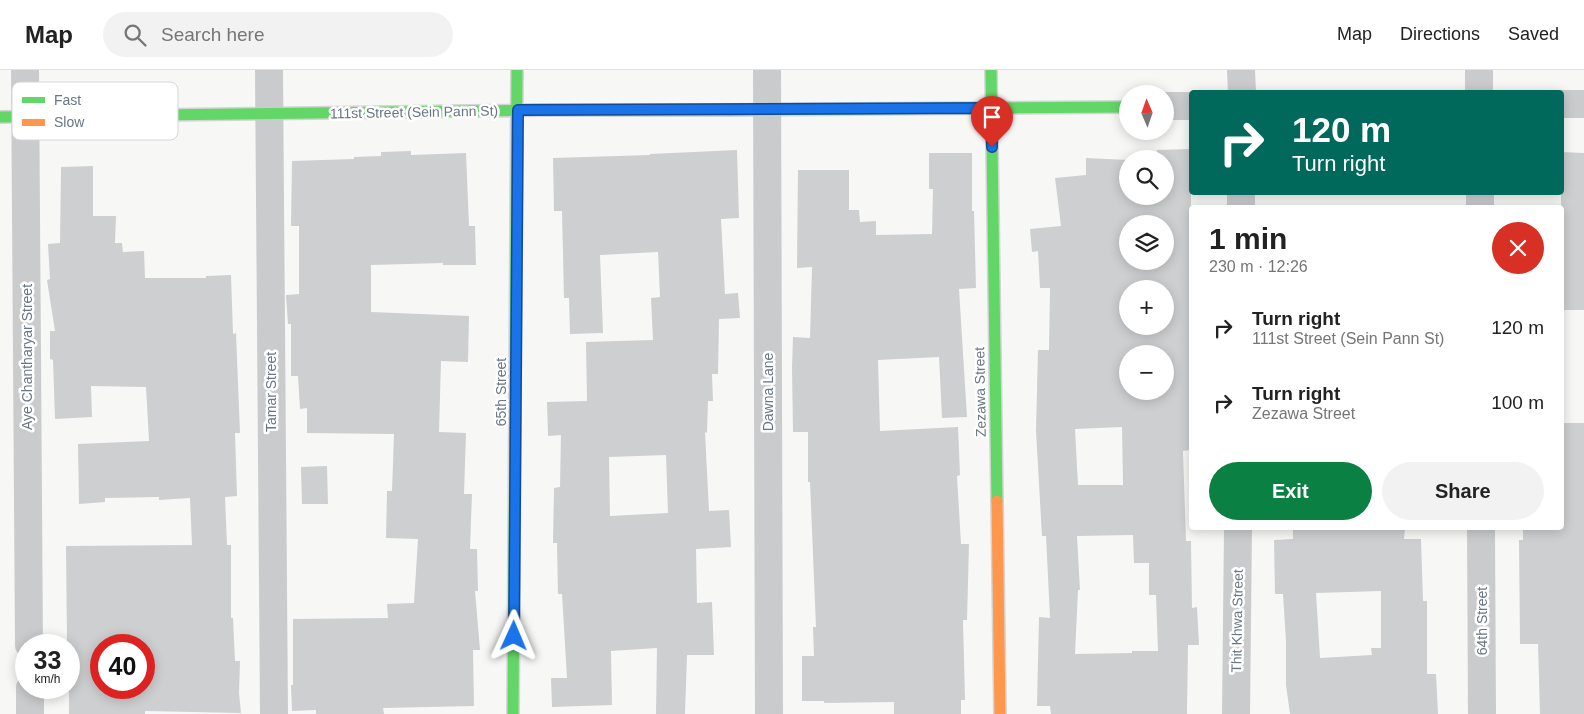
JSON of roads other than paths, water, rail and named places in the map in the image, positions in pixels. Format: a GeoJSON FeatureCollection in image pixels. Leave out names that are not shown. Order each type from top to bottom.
{"type":"FeatureCollection","features":[{"type":"Feature","properties":{"kind":"street","name":"Tamar Street"},"geometry":{"type":"LineString","coordinates":[[269,70],[274,714]]}},
{"type":"Feature","properties":{"kind":"street","name":"65th Street"},"geometry":{"type":"LineString","coordinates":[[513,714],[517,70]]}},
{"type":"Feature","properties":{"kind":"street","name":"Dawna Lane"},"geometry":{"type":"LineString","coordinates":[[766,70],[768,110],[770,714]]}},
{"type":"Feature","properties":{"kind":"street","name":"Zezawa Street"},"geometry":{"type":"LineString","coordinates":[[991,70],[1000,714]]}},
{"type":"Feature","properties":{"kind":"street"},"geometry":{"type":"LineString","coordinates":[[1241,70],[1242,90]]}},
{"type":"Feature","properties":{"kind":"street"},"geometry":{"type":"LineString","coordinates":[[1479,70],[1479,90]]}},
{"type":"Feature","properties":{"kind":"street"},"geometry":{"type":"LineString","coordinates":[[1564,104],[1584,104]]}},
{"type":"Feature","properties":{"kind":"street"},"geometry":{"type":"LineString","coordinates":[[1174,106],[1189,106]]}},
{"type":"Feature","properties":{"kind":"street","name":"111st Street (Sein Pann St)"},"geometry":{"type":"LineString","coordinates":[[178,115],[518,110],[1119,107]]}},
{"type":"Feature","properties":{"kind":"street","name":"Aye Chantharyar Street"},"geometry":{"type":"LineString","coordinates":[[14,140],[29,634]]}},
{"type":"Feature","properties":{"kind":"street","name":"Thit Khwa Street"},"geometry":{"type":"LineString","coordinates":[[1236,714],[1238,530]]}},
{"type":"Feature","properties":{"kind":"street","name":"64th Street"},"geometry":{"type":"LineString","coordinates":[[1481,530],[1482,714]]}},
{"type":"Feature","properties":{"kind":"street"},"geometry":{"type":"LineString","coordinates":[[30,699],[30,714]]}}]}
